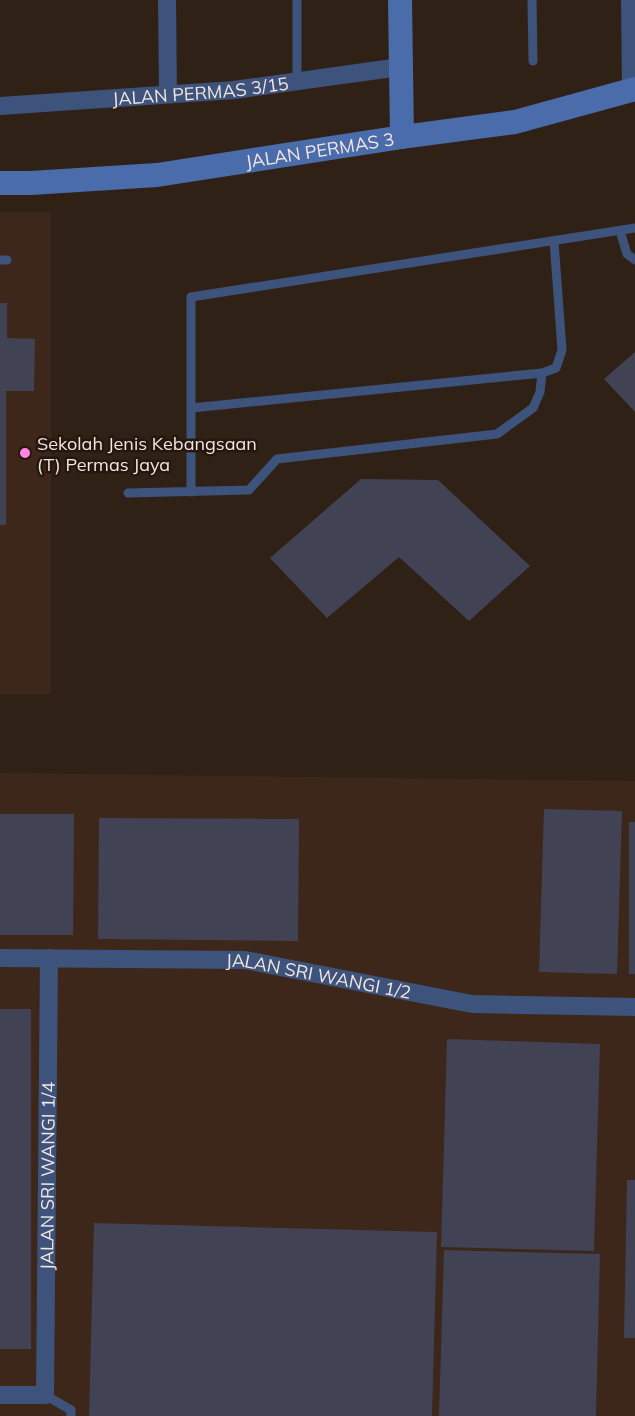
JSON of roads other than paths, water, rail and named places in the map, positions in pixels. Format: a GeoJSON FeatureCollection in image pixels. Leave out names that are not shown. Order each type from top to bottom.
{"type":"FeatureCollection","features":[{"type":"Feature","properties":{"kind":"street"},"geometry":{"type":"LineString","coordinates":[[167,0],[168,93]]}},
{"type":"Feature","properties":{"kind":"street"},"geometry":{"type":"LineString","coordinates":[[400,0],[402,137]]}},
{"type":"Feature","properties":{"kind":"street"},"geometry":{"type":"LineString","coordinates":[[630,0],[633,90]]}},
{"type":"Feature","properties":{"kind":"street","name":"JALAN PERMAS 3/15"},"geometry":{"type":"LineString","coordinates":[[0,106],[234,90],[400,67]]}},
{"type":"Feature","properties":{"kind":"street","name":"JALAN PERMAS 3"},"geometry":{"type":"LineString","coordinates":[[0,183],[157,175],[515,122],[633,90]]}},
{"type":"Feature","properties":{"kind":"street","name":"JALAN SRI WANGI 1/2"},"geometry":{"type":"LineString","coordinates":[[0,958],[245,960],[472,1004],[635,1007]]}},
{"type":"Feature","properties":{"kind":"street","name":"JALAN SRI WANGI 1/4"},"geometry":{"type":"LineString","coordinates":[[45,1395],[49,958]]}},
{"type":"Feature","properties":{"kind":"street"},"geometry":{"type":"LineString","coordinates":[[0,1395],[45,1395]]}},
{"type":"Feature","properties":{"kind":"lane"},"geometry":{"type":"LineString","coordinates":[[297,0],[297,81]]}},
{"type":"Feature","properties":{"kind":"lane"},"geometry":{"type":"LineString","coordinates":[[532,0],[533,61]]}},
{"type":"Feature","properties":{"kind":"lane"},"geometry":{"type":"LineString","coordinates":[[191,492],[191,297],[635,228]]}},
{"type":"Feature","properties":{"kind":"lane"},"geometry":{"type":"LineString","coordinates":[[620,231],[627,254],[635,260]]}},
{"type":"Feature","properties":{"kind":"lane"},"geometry":{"type":"LineString","coordinates":[[191,408],[542,374],[556,368],[562,350],[554,241]]}},
{"type":"Feature","properties":{"kind":"lane"},"geometry":{"type":"LineString","coordinates":[[128,493],[249,490],[277,459],[496,434],[533,408],[540,392],[542,374]]}},
{"type":"Feature","properties":{"kind":"lane"},"geometry":{"type":"LineString","coordinates":[[45,1395],[71,1410],[71,1416]]}},
{"type":"Feature","properties":{"kind":"place","name":"Sekolah Jenis Kebangsaan (T) Permas Jaya"},"geometry":{"type":"Point","coordinates":[25,453]}}]}
